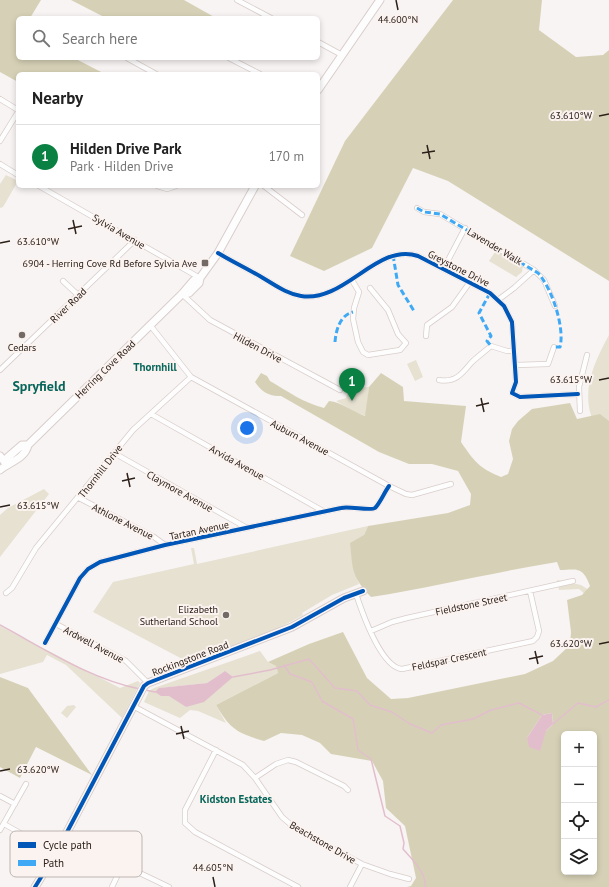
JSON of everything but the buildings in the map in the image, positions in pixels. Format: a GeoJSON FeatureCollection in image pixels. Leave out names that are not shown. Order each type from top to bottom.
{"type":"FeatureCollection","features":[{"type":"Feature","properties":{"kind":"main road"},"geometry":{"type":"LineString","coordinates":[[320,87],[380,0]]}},
{"type":"Feature","properties":{"kind":"main road","name":"Herring Cove Road"},"geometry":{"type":"LineString","coordinates":[[0,470],[6,464],[8,458],[22,445],[28,445],[182,294],[189,293],[199,283],[200,278],[218,253],[254,188]]}},
{"type":"Feature","properties":{"kind":"main road"},"geometry":{"type":"LineString","coordinates":[[0,456],[6,464]]}},
{"type":"Feature","properties":{"kind":"main road","name":"Rockingstone Road"},"geometry":{"type":"LineString","coordinates":[[68,831],[144,686],[148,683],[292,627],[344,598],[360,592]]}},
{"type":"Feature","properties":{"kind":"main road","name":"Rockingstone Road"},"geometry":{"type":"LineString","coordinates":[[35,887],[41,877]]}},
{"type":"Feature","properties":{"kind":"street"},"geometry":{"type":"LineString","coordinates":[[237,0],[267,16]]}},
{"type":"Feature","properties":{"kind":"street"},"geometry":{"type":"LineString","coordinates":[[320,43],[342,55]]}},
{"type":"Feature","properties":{"kind":"street"},"geometry":{"type":"LineString","coordinates":[[131,60],[152,72]]}},
{"type":"Feature","properties":{"kind":"street"},"geometry":{"type":"LineString","coordinates":[[233,60],[256,72]]}},
{"type":"Feature","properties":{"kind":"street"},"geometry":{"type":"LineString","coordinates":[[0,99],[16,110]]}},
{"type":"Feature","properties":{"kind":"street"},"geometry":{"type":"LineString","coordinates":[[0,141],[16,114]]}},
{"type":"Feature","properties":{"kind":"street"},"geometry":{"type":"LineString","coordinates":[[0,164],[16,174]]}},
{"type":"Feature","properties":{"kind":"street","name":"Sylvia Avenue"},"geometry":{"type":"LineString","coordinates":[[43,188],[200,278]]}},
{"type":"Feature","properties":{"kind":"street"},"geometry":{"type":"LineString","coordinates":[[162,188],[167,190],[172,188]]}},
{"type":"Feature","properties":{"kind":"street"},"geometry":{"type":"LineString","coordinates":[[267,188],[302,215]]}},
{"type":"Feature","properties":{"kind":"street","name":"Lavender Walk"},"geometry":{"type":"LineString","coordinates":[[417,208],[424,212],[440,214],[534,270],[544,280],[555,306]]}},
{"type":"Feature","properties":{"kind":"street"},"geometry":{"type":"LineString","coordinates":[[444,268],[465,228]]}},
{"type":"Feature","properties":{"kind":"street","name":"River Road"},"geometry":{"type":"LineString","coordinates":[[0,370],[135,240]]}},
{"type":"Feature","properties":{"kind":"street","name":"Greystone Drive"},"geometry":{"type":"LineString","coordinates":[[218,253],[287,292],[312,297],[324,294],[352,280],[387,258],[401,253],[418,256],[444,268],[490,293],[504,306],[512,322],[516,365],[516,382],[512,393],[515,396],[578,394]]}},
{"type":"Feature","properties":{"kind":"street"},"geometry":{"type":"LineString","coordinates":[[498,300],[534,270]]}},
{"type":"Feature","properties":{"kind":"street"},"geometry":{"type":"LineString","coordinates":[[352,280],[359,292],[353,316],[357,341],[362,350],[368,355],[400,350],[406,342],[398,334],[388,310],[370,288]]}},
{"type":"Feature","properties":{"kind":"street"},"geometry":{"type":"LineString","coordinates":[[63,281],[78,295]]}},
{"type":"Feature","properties":{"kind":"street"},"geometry":{"type":"LineString","coordinates":[[426,336],[427,326],[452,307],[470,282]]}},
{"type":"Feature","properties":{"kind":"street","name":"Hilden Drive"},"geometry":{"type":"LineString","coordinates":[[182,294],[210,320],[340,390]]}},
{"type":"Feature","properties":{"kind":"street","name":"Auburn Avenue"},"geometry":{"type":"LineString","coordinates":[[150,325],[191,377],[389,486],[406,494],[412,495],[451,484]]}},
{"type":"Feature","properties":{"kind":"street"},"geometry":{"type":"LineString","coordinates":[[438,380],[452,379],[462,374],[470,364],[491,346],[506,351],[514,351]]}},
{"type":"Feature","properties":{"kind":"street"},"geometry":{"type":"LineString","coordinates":[[516,365],[548,364],[554,347]]}},
{"type":"Feature","properties":{"kind":"street"},"geometry":{"type":"LineString","coordinates":[[580,411],[578,394],[580,376],[587,355]]}},
{"type":"Feature","properties":{"kind":"street","name":"Thornhill Drive"},"geometry":{"type":"LineString","coordinates":[[6,593],[12,588],[36,548],[79,498],[133,430],[191,377]]}},
{"type":"Feature","properties":{"kind":"street","name":"Arvida Avenue"},"geometry":{"type":"LineString","coordinates":[[150,414],[323,511]]}},
{"type":"Feature","properties":{"kind":"street","name":"Claymore Avenue"},"geometry":{"type":"LineString","coordinates":[[114,453],[247,528]]}},
{"type":"Feature","properties":{"kind":"street","name":"Tartan Avenue"},"geometry":{"type":"LineString","coordinates":[[45,643],[80,578],[91,567],[100,562],[165,545],[323,511],[350,507],[372,509],[375,508],[389,486]]}},
{"type":"Feature","properties":{"kind":"street","name":"Athlone Avenue"},"geometry":{"type":"LineString","coordinates":[[79,498],[154,537],[165,545]]}},
{"type":"Feature","properties":{"kind":"street","name":"Fieldstone Street"},"geometry":{"type":"LineString","coordinates":[[371,631],[406,618],[573,581]]}},
{"type":"Feature","properties":{"kind":"street","name":"Feldspar Crescent"},"geometry":{"type":"LineString","coordinates":[[360,592],[371,631],[390,663],[400,669],[530,642],[536,638],[539,631],[530,591]]}},
{"type":"Feature","properties":{"kind":"street","name":"Ardwell Avenue"},"geometry":{"type":"LineString","coordinates":[[56,624],[126,661],[148,683]]}},
{"type":"Feature","properties":{"kind":"street","name":"Beachstone Drive"},"geometry":{"type":"LineString","coordinates":[[133,706],[243,765],[255,778],[279,813],[291,825],[362,864],[409,879]]}},
{"type":"Feature","properties":{"kind":"street"},"geometry":{"type":"LineString","coordinates":[[216,750],[185,810],[185,823],[195,832],[298,887]]}},
{"type":"Feature","properties":{"kind":"street"},"geometry":{"type":"LineString","coordinates":[[255,778],[280,762],[292,761],[348,790]]}},
{"type":"Feature","properties":{"kind":"street"},"geometry":{"type":"LineString","coordinates":[[0,830],[26,784]]}},
{"type":"Feature","properties":{"kind":"street"},"geometry":{"type":"LineString","coordinates":[[0,796],[14,804]]}},
{"type":"Feature","properties":{"kind":"street"},"geometry":{"type":"LineString","coordinates":[[4,824],[17,831]]}},
{"type":"Feature","properties":{"kind":"street"},"geometry":{"type":"LineString","coordinates":[[350,887],[362,864]]}},
{"type":"Feature","properties":{"kind":"street"},"geometry":{"type":"LineString","coordinates":[[142,874],[169,887]]}},
{"type":"Feature","properties":{"kind":"street"},"geometry":{"type":"LineString","coordinates":[[112,887],[117,877]]}},
{"type":"Feature","properties":{"kind":"shaded area"},"geometry":{"type":"Polygon","coordinates":[[[0,0],[41,0],[31,16],[16,16],[16,60],[78,60],[101,72],[16,72],[16,81],[0,72],[0,0]]]}},
{"type":"Feature","properties":{"kind":"shaded area"},"geometry":{"type":"Polygon","coordinates":[[[71,0],[184,0],[212,16],[102,16],[71,0]]]}},
{"type":"Feature","properties":{"kind":"shaded area"},"geometry":{"type":"Polygon","coordinates":[[[453,0],[542,0],[539,30],[576,57],[603,55],[609,50],[609,281],[448,181],[413,168],[372,248],[324,271],[290,256],[345,141],[453,0]]]}},
{"type":"Feature","properties":{"kind":"shaded area"},"geometry":{"type":"Polygon","coordinates":[[[6,175],[16,180],[16,184],[3,207],[0,208],[0,184],[6,175]]]}},
{"type":"Feature","properties":{"kind":"shaded area"},"geometry":{"type":"Polygon","coordinates":[[[497,249],[523,265],[522,272],[516,277],[489,261],[497,249]]]}},
{"type":"Feature","properties":{"kind":"shaded area"},"geometry":{"type":"Polygon","coordinates":[[[609,335],[609,459],[593,421],[588,394],[589,384],[595,363],[609,335]]]}},
{"type":"Feature","properties":{"kind":"shaded area"},"geometry":{"type":"Polygon","coordinates":[[[416,360],[423,377],[415,381],[407,364],[416,360]]]}},
{"type":"Feature","properties":{"kind":"shaded area"},"geometry":{"type":"Polygon","coordinates":[[[261,373],[267,376],[270,381],[317,406],[324,408],[329,401],[334,402],[365,416],[369,387],[381,373],[403,387],[404,401],[466,406],[461,442],[482,467],[501,477],[508,474],[513,459],[509,441],[512,429],[518,421],[532,409],[570,403],[577,419],[600,414],[609,421],[609,887],[407,887],[411,886],[416,878],[405,826],[386,808],[383,781],[372,761],[331,754],[320,743],[302,735],[281,733],[264,741],[235,729],[221,713],[216,705],[278,673],[276,666],[268,662],[309,644],[343,632],[367,678],[391,699],[408,698],[525,674],[553,661],[570,645],[571,632],[567,600],[582,595],[590,586],[582,572],[571,569],[560,570],[557,562],[371,597],[356,578],[350,543],[364,535],[368,526],[448,513],[470,505],[471,494],[458,471],[432,464],[409,464],[379,452],[281,396],[273,396],[260,388],[255,382],[261,373]],[[552,713],[542,715],[527,738],[546,731],[553,724],[552,713]]]}},
{"type":"Feature","properties":{"kind":"shaded area"},"geometry":{"type":"Polygon","coordinates":[[[369,387],[366,416],[357,413],[336,401],[346,398],[349,389],[369,387]]]}},
{"type":"Feature","properties":{"kind":"shaded area"},"geometry":{"type":"Polygon","coordinates":[[[44,489],[49,494],[0,557],[0,515],[8,508],[44,489]]]}},
{"type":"Feature","properties":{"kind":"shaded area"},"geometry":{"type":"Polygon","coordinates":[[[368,526],[354,571],[359,584],[332,595],[302,613],[303,615],[275,629],[188,662],[93,612],[113,582],[194,564],[191,548],[194,548],[197,564],[368,526]]]}},
{"type":"Feature","properties":{"kind":"shaded area"},"geometry":{"type":"Polygon","coordinates":[[[557,580],[581,585],[597,595],[586,595],[579,589],[559,590],[557,580]]]}},
{"type":"Feature","properties":{"kind":"shaded area"},"geometry":{"type":"Polygon","coordinates":[[[0,626],[120,688],[138,681],[140,683],[122,718],[66,665],[47,655],[43,662],[0,674],[0,626]]]}},
{"type":"Feature","properties":{"kind":"shaded area"},"geometry":{"type":"Polygon","coordinates":[[[260,651],[268,662],[276,666],[278,673],[216,705],[226,723],[198,711],[190,710],[180,718],[144,702],[149,691],[260,651]],[[225,671],[207,683],[160,688],[186,707],[225,671]]]}},
{"type":"Feature","properties":{"kind":"shaded area"},"geometry":{"type":"Polygon","coordinates":[[[225,671],[233,677],[204,702],[186,707],[169,696],[161,696],[155,692],[159,688],[207,683],[225,671]]]}},
{"type":"Feature","properties":{"kind":"shaded area"},"geometry":{"type":"Polygon","coordinates":[[[0,677],[28,688],[92,775],[36,747],[20,778],[0,767],[0,677]]]}},
{"type":"Feature","properties":{"kind":"shaded area"},"geometry":{"type":"Polygon","coordinates":[[[74,705],[76,707],[67,718],[61,713],[67,706],[74,705]]]}},
{"type":"Feature","properties":{"kind":"shaded area"},"geometry":{"type":"Polygon","coordinates":[[[552,713],[553,724],[546,731],[540,751],[529,747],[527,738],[542,715],[552,713]]]}},
{"type":"Feature","properties":{"kind":"waterway"},"geometry":{"type":"LineString","coordinates":[[0,625],[86,671],[103,678],[140,689]]}},
{"type":"Feature","properties":{"kind":"waterway"},"geometry":{"type":"LineString","coordinates":[[233,677],[270,670],[309,659],[335,688],[357,691],[370,705],[392,712],[410,724],[432,733],[441,725],[473,719],[491,710],[519,703],[542,715]]}},
{"type":"Feature","properties":{"kind":"waterway"},"geometry":{"type":"LineString","coordinates":[[284,665],[290,674],[312,682],[322,701],[353,719],[358,750],[371,759],[385,816],[400,826],[404,843],[403,849],[414,861],[424,876],[425,887]]}},
{"type":"Feature","properties":{"kind":"waterway"},"geometry":{"type":"LineString","coordinates":[[145,690],[155,692]]}},
{"type":"Feature","properties":{"kind":"waterway"},"geometry":{"type":"LineString","coordinates":[[553,724],[578,703],[596,707],[609,700]]}},
{"type":"Feature","properties":{"kind":"marked path"},"geometry":{"type":"LineString","coordinates":[[417,208],[424,212],[440,214],[538,273],[548,288],[559,319],[561,330],[560,347],[554,347]]}},
{"type":"Feature","properties":{"kind":"marked path"},"geometry":{"type":"LineString","coordinates":[[393,255],[398,285],[414,311]]}},
{"type":"Feature","properties":{"kind":"marked path"},"geometry":{"type":"LineString","coordinates":[[490,293],[479,313],[491,336],[487,341],[491,346]]}},
{"type":"Feature","properties":{"kind":"marked path"},"geometry":{"type":"LineString","coordinates":[[335,342],[336,333],[342,320],[345,316],[353,312]]}},
{"type":"Feature","properties":{"kind":"cycle path"},"geometry":{"type":"LineString","coordinates":[[218,253],[281,289],[301,296],[317,296],[332,291],[389,257],[403,254],[418,256],[490,293],[504,306],[512,322],[516,382],[512,393],[520,397],[578,394]]}},
{"type":"Feature","properties":{"kind":"cycle path"},"geometry":{"type":"LineString","coordinates":[[45,643],[80,578],[88,569],[100,562],[165,545],[341,508],[373,509],[377,506],[389,486]]}},
{"type":"Feature","properties":{"kind":"cycle path"},"geometry":{"type":"LineString","coordinates":[[68,831],[144,686],[148,683],[292,627],[344,598],[363,591]]}},
{"type":"Feature","properties":{"kind":"cycle path"},"geometry":{"type":"LineString","coordinates":[[35,887],[41,877]]}},
{"type":"Feature","properties":{"kind":"place","name":"6904 - Herring Cove Rd Before Sylvia Ave"},"geometry":{"type":"Point","coordinates":[205,263]}},
{"type":"Feature","properties":{"kind":"place","name":"Cedars"},"geometry":{"type":"Point","coordinates":[22,335]}},
{"type":"Feature","properties":{"kind":"place","name":"Hilden Drive Park"},"geometry":{"type":"Point","coordinates":[352,401]}},
{"type":"Feature","properties":{"kind":"place","name":"Elizabeth Sutherland School"},"geometry":{"type":"Point","coordinates":[226,615]}},
{"type":"Feature","properties":{"kind":"district","name":"Thornhill"},"geometry":{"type":"Point","coordinates":[155,367]}},
{"type":"Feature","properties":{"kind":"district","name":"Spryfield"},"geometry":{"type":"Point","coordinates":[39,386]}},
{"type":"Feature","properties":{"kind":"district","name":"Kidston Estates"},"geometry":{"type":"Point","coordinates":[236,799]}}]}
